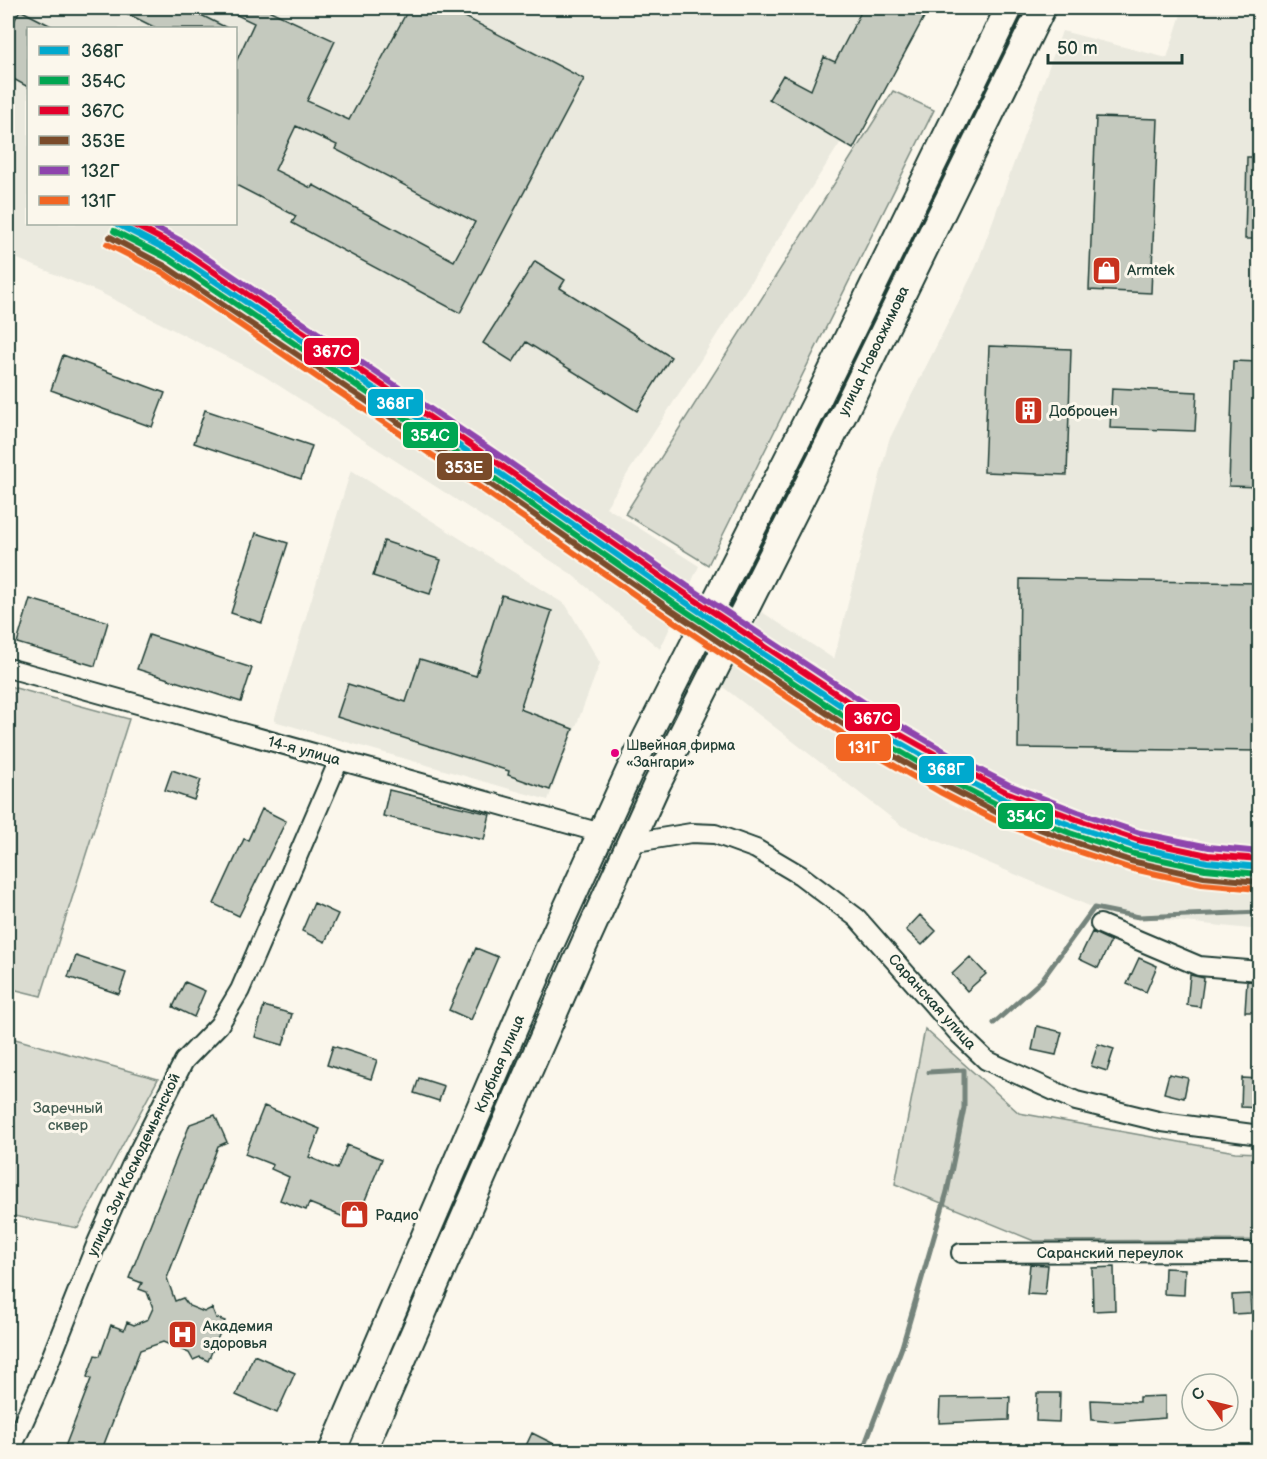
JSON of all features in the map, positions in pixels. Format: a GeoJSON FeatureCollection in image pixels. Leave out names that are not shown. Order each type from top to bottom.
{"type":"FeatureCollection","features":[{"type":"Feature","properties":{"kind":"main road","name":"улица Новоажимова"},"geometry":{"type":"LineString","coordinates":[[676,680],[1009,8]]}},
{"type":"Feature","properties":{"kind":"main road","name":"улица Новоажимова"},"geometry":{"type":"LineString","coordinates":[[702,693],[777,548],[1042,8]]}},
{"type":"Feature","properties":{"kind":"main road","name":"Клубная улица"},"geometry":{"type":"LineString","coordinates":[[332,1452],[550,945],[629,772],[676,680]]}},
{"type":"Feature","properties":{"kind":"main road","name":"Клубная улица"},"geometry":{"type":"LineString","coordinates":[[362,1452],[630,843],[702,693]]}},
{"type":"Feature","properties":{"kind":"main road"},"geometry":{"type":"LineString","coordinates":[[601,833],[630,843]]}},
{"type":"Feature","properties":{"kind":"street","name":"14-я улица"},"geometry":{"type":"LineString","coordinates":[[8,668],[601,833]]}},
{"type":"Feature","properties":{"kind":"street","name":"улица Зои Космодемьянской"},"geometry":{"type":"LineString","coordinates":[[9,1452],[41,1383],[96,1245],[131,1166],[184,1061],[219,1024],[240,990],[339,760]]}},
{"type":"Feature","properties":{"kind":"street","name":"Саранская улица"},"geometry":{"type":"LineString","coordinates":[[630,843],[690,833],[715,834],[756,849],[800,875],[857,918],[959,1034],[986,1060],[1077,1101],[1162,1122],[1260,1135]]}},
{"type":"Feature","properties":{"kind":"street"},"geometry":{"type":"LineString","coordinates":[[1100,924],[1199,966],[1260,971]]}},
{"type":"Feature","properties":{"kind":"street","name":"Саранский переулок"},"geometry":{"type":"LineString","coordinates":[[961,1253],[1260,1252]]}},
{"type":"Feature","properties":{"kind":"shaded area"},"geometry":{"type":"Polygon","coordinates":[[[8,8],[927,8],[606,507],[699,566],[660,649],[570,573],[264,376],[101,293],[8,255],[8,8]]]}},
{"type":"Feature","properties":{"kind":"shaded area"},"geometry":{"type":"Polygon","coordinates":[[[1183,8],[1259,8],[1259,930],[1139,917],[1094,908],[902,826],[723,687],[762,612],[834,659],[889,440],[976,267],[1062,31],[1167,58],[1183,8]]]}},
{"type":"Feature","properties":{"kind":"shaded area"},"geometry":{"type":"Polygon","coordinates":[[[351,470],[566,605],[600,663],[548,800],[274,721],[351,470]]]}},
{"type":"Feature","properties":{"kind":"green space"},"geometry":{"type":"Polygon","coordinates":[[[893,91],[934,110],[708,565],[625,514],[893,91]]]}},
{"type":"Feature","properties":{"kind":"green space"},"geometry":{"type":"Polygon","coordinates":[[[8,686],[129,719],[41,996],[8,988],[8,686]]]}},
{"type":"Feature","properties":{"kind":"green space"},"geometry":{"type":"Polygon","coordinates":[[[925,1029],[1019,1113],[1235,1152],[1259,1153],[1259,1240],[1034,1241],[895,1184],[925,1029]]]}},
{"type":"Feature","properties":{"kind":"green space","name":"Заречный сквер"},"geometry":{"type":"Polygon","coordinates":[[[8,1037],[158,1079],[78,1228],[8,1215],[8,1037]]]}},
{"type":"Feature","properties":{"kind":"building"},"geometry":{"type":"Polygon","coordinates":[[[116,8],[187,8],[225,27],[154,27],[116,8]]]}},
{"type":"Feature","properties":{"kind":"building"},"geometry":{"type":"Polygon","coordinates":[[[222,8],[264,8],[335,41],[307,101],[349,120],[409,8],[448,8],[584,79],[460,313],[292,223],[296,216],[237,186],[237,60],[254,23],[222,8]],[[296,126],[275,170],[311,188],[313,185],[454,261],[475,222],[335,149],[337,145],[296,126]]]}},
{"type":"Feature","properties":{"kind":"building"},"geometry":{"type":"Polygon","coordinates":[[[863,8],[929,8],[853,149],[769,99],[783,75],[811,90],[824,57],[835,62],[863,8]]]}},
{"type":"Feature","properties":{"kind":"building"},"geometry":{"type":"Polygon","coordinates":[[[20,10],[53,27],[27,27],[27,86],[8,76],[8,33],[20,10]]]}},
{"type":"Feature","properties":{"kind":"building"},"geometry":{"type":"Polygon","coordinates":[[[1096,117],[1158,119],[1151,293],[1089,290],[1096,117]]]}},
{"type":"Feature","properties":{"kind":"building"},"geometry":{"type":"Polygon","coordinates":[[[1247,157],[1260,157],[1260,239],[1245,239],[1247,157]]]}},
{"type":"Feature","properties":{"kind":"building"},"geometry":{"type":"Polygon","coordinates":[[[535,261],[565,280],[560,288],[671,357],[637,411],[526,342],[513,362],[483,343],[535,261]]]}},
{"type":"Feature","properties":{"kind":"building","name":"Доброцен"},"geometry":{"type":"Polygon","coordinates":[[[989,346],[1071,349],[1067,475],[984,472],[989,346]]]}},
{"type":"Feature","properties":{"kind":"building"},"geometry":{"type":"Polygon","coordinates":[[[63,355],[165,393],[152,427],[51,390],[63,355]]]}},
{"type":"Feature","properties":{"kind":"building"},"geometry":{"type":"Polygon","coordinates":[[[1233,361],[1260,362],[1260,487],[1229,486],[1233,361]]]}},
{"type":"Feature","properties":{"kind":"building"},"geometry":{"type":"Polygon","coordinates":[[[1112,388],[1197,392],[1195,431],[1110,428],[1112,388]]]}},
{"type":"Feature","properties":{"kind":"building"},"geometry":{"type":"Polygon","coordinates":[[[205,410],[312,446],[301,479],[194,443],[205,410]]]}},
{"type":"Feature","properties":{"kind":"building"},"geometry":{"type":"Polygon","coordinates":[[[256,533],[288,543],[262,623],[231,613],[256,533]]]}},
{"type":"Feature","properties":{"kind":"building"},"geometry":{"type":"Polygon","coordinates":[[[384,541],[441,560],[430,594],[373,576],[384,541]]]}},
{"type":"Feature","properties":{"kind":"building"},"geometry":{"type":"Polygon","coordinates":[[[1020,579],[1260,583],[1260,751],[1018,748],[1020,579]]]}},
{"type":"Feature","properties":{"kind":"building"},"geometry":{"type":"Polygon","coordinates":[[[502,595],[552,611],[520,709],[573,729],[550,790],[508,775],[509,771],[337,717],[348,684],[406,702],[420,659],[476,676],[502,595]]]}},
{"type":"Feature","properties":{"kind":"building"},"geometry":{"type":"Polygon","coordinates":[[[30,599],[108,622],[95,666],[17,643],[30,599]]]}},
{"type":"Feature","properties":{"kind":"building"},"geometry":{"type":"Polygon","coordinates":[[[149,635],[252,668],[241,702],[137,669],[149,635]]]}},
{"type":"Feature","properties":{"kind":"building"},"geometry":{"type":"Polygon","coordinates":[[[172,770],[201,780],[194,800],[165,790],[172,770]]]}},
{"type":"Feature","properties":{"kind":"building"},"geometry":{"type":"Polygon","coordinates":[[[389,790],[490,814],[484,840],[383,816],[389,790]]]}},
{"type":"Feature","properties":{"kind":"building"},"geometry":{"type":"Polygon","coordinates":[[[262,809],[286,821],[239,916],[214,904],[244,839],[248,840],[262,809]]]}},
{"type":"Feature","properties":{"kind":"building"},"geometry":{"type":"Polygon","coordinates":[[[314,903],[338,914],[325,942],[302,931],[314,903]]]}},
{"type":"Feature","properties":{"kind":"building"},"geometry":{"type":"Polygon","coordinates":[[[920,915],[936,931],[922,945],[906,930],[920,915]]]}},
{"type":"Feature","properties":{"kind":"building"},"geometry":{"type":"Polygon","coordinates":[[[1092,932],[1111,941],[1098,968],[1079,959],[1092,932]]]}},
{"type":"Feature","properties":{"kind":"building"},"geometry":{"type":"Polygon","coordinates":[[[476,948],[498,957],[471,1020],[449,1010],[476,948]]]}},
{"type":"Feature","properties":{"kind":"building"},"geometry":{"type":"Polygon","coordinates":[[[76,956],[126,973],[119,994],[68,977],[76,956]]]}},
{"type":"Feature","properties":{"kind":"building"},"geometry":{"type":"Polygon","coordinates":[[[970,957],[986,974],[967,991],[952,974],[970,957]]]}},
{"type":"Feature","properties":{"kind":"building"},"geometry":{"type":"Polygon","coordinates":[[[1139,958],[1157,966],[1146,992],[1127,984],[1139,958]]]}},
{"type":"Feature","properties":{"kind":"building"},"geometry":{"type":"Polygon","coordinates":[[[1190,975],[1204,978],[1200,1007],[1187,1005],[1190,975]]]}},
{"type":"Feature","properties":{"kind":"building"},"geometry":{"type":"Polygon","coordinates":[[[1247,981],[1260,982],[1260,1012],[1245,1012],[1247,981]]]}},
{"type":"Feature","properties":{"kind":"building"},"geometry":{"type":"Polygon","coordinates":[[[185,982],[205,991],[194,1017],[173,1007],[185,982]]]}},
{"type":"Feature","properties":{"kind":"building"},"geometry":{"type":"Polygon","coordinates":[[[264,1006],[292,1014],[283,1045],[255,1037],[264,1006]]]}},
{"type":"Feature","properties":{"kind":"building"},"geometry":{"type":"Polygon","coordinates":[[[1037,1026],[1062,1032],[1056,1055],[1032,1050],[1037,1026]]]}},
{"type":"Feature","properties":{"kind":"building"},"geometry":{"type":"Polygon","coordinates":[[[1098,1044],[1114,1049],[1107,1071],[1091,1066],[1098,1044]]]}},
{"type":"Feature","properties":{"kind":"building"},"geometry":{"type":"Polygon","coordinates":[[[333,1046],[377,1060],[371,1079],[327,1065],[333,1046]]]}},
{"type":"Feature","properties":{"kind":"building"},"geometry":{"type":"Polygon","coordinates":[[[1169,1074],[1188,1078],[1184,1098],[1164,1093],[1169,1074]]]}},
{"type":"Feature","properties":{"kind":"building"},"geometry":{"type":"Polygon","coordinates":[[[419,1078],[444,1086],[439,1101],[414,1093],[419,1078]]]}},
{"type":"Feature","properties":{"kind":"building"},"geometry":{"type":"Polygon","coordinates":[[[1242,1078],[1260,1079],[1260,1108],[1241,1107],[1242,1078]]]}},
{"type":"Feature","properties":{"kind":"building"},"geometry":{"type":"Polygon","coordinates":[[[264,1106],[320,1129],[309,1157],[337,1169],[347,1145],[382,1159],[356,1222],[309,1203],[306,1210],[280,1200],[289,1177],[271,1169],[273,1165],[245,1154],[264,1106]]]}},
{"type":"Feature","properties":{"kind":"building"},"geometry":{"type":"Polygon","coordinates":[[[215,1115],[227,1142],[218,1146],[167,1278],[175,1301],[183,1298],[189,1306],[204,1312],[212,1308],[216,1318],[225,1321],[208,1361],[200,1357],[193,1360],[189,1353],[163,1342],[140,1350],[101,1452],[63,1452],[91,1379],[87,1377],[95,1355],[100,1356],[111,1325],[124,1330],[127,1322],[134,1325],[148,1319],[153,1308],[147,1292],[139,1289],[142,1283],[129,1278],[190,1124],[215,1115]]]}},
{"type":"Feature","properties":{"kind":"building"},"geometry":{"type":"Polygon","coordinates":[[[1030,1264],[1048,1265],[1045,1295],[1027,1294],[1030,1264]]]}},
{"type":"Feature","properties":{"kind":"building"},"geometry":{"type":"Polygon","coordinates":[[[1114,1267],[1115,1310],[1093,1311],[1092,1268],[1114,1267]]]}},
{"type":"Feature","properties":{"kind":"building"},"geometry":{"type":"Polygon","coordinates":[[[1165,1268],[1185,1269],[1184,1295],[1164,1294],[1165,1268]]]}},
{"type":"Feature","properties":{"kind":"building"},"geometry":{"type":"Polygon","coordinates":[[[1250,1294],[1251,1313],[1233,1314],[1232,1295],[1250,1294]]]}},
{"type":"Feature","properties":{"kind":"building"},"geometry":{"type":"Polygon","coordinates":[[[254,1355],[295,1373],[277,1413],[236,1395],[254,1355]]]}},
{"type":"Feature","properties":{"kind":"building"},"geometry":{"type":"Polygon","coordinates":[[[1037,1393],[1060,1393],[1059,1422],[1036,1421],[1037,1393]]]}},
{"type":"Feature","properties":{"kind":"building"},"geometry":{"type":"Polygon","coordinates":[[[1165,1396],[1165,1418],[1116,1422],[1092,1420],[1091,1400],[1139,1402],[1139,1397],[1165,1396]]]}},
{"type":"Feature","properties":{"kind":"building"},"geometry":{"type":"Polygon","coordinates":[[[1010,1397],[1009,1420],[939,1423],[940,1398],[1010,1397]]]}},
{"type":"Feature","properties":{"kind":"building"},"geometry":{"type":"Polygon","coordinates":[[[532,1433],[570,1452],[523,1452],[532,1433]]]}},
{"type":"Feature","properties":{"kind":"waterway"},"geometry":{"type":"LineString","coordinates":[[994,1023],[1041,981],[1094,908],[1139,917],[1260,912]]}},
{"type":"Feature","properties":{"kind":"waterway"},"geometry":{"type":"LineString","coordinates":[[862,1452],[902,1347],[947,1192],[964,1108],[964,1070],[929,1072]]}},
{"type":"Feature","properties":{"kind":"transit line","name":"368Г"},"geometry":{"type":"LineString","coordinates":[[119,225],[173,253],[495,470],[679,598],[881,732],[951,772],[1003,799],[1136,847],[1207,862],[1260,867]]}},
{"type":"Feature","properties":{"kind":"transit line","name":"367С"},"geometry":{"type":"LineString","coordinates":[[134,225],[177,247],[499,464],[683,592],[885,726],[1006,792],[1076,819],[1138,840],[1208,855],[1260,859]]}},
{"type":"Feature","properties":{"kind":"transit line","name":"132Г"},"geometry":{"type":"LineString","coordinates":[[151,225],[181,241],[503,458],[687,586],[889,719],[958,759],[1009,785],[1140,833],[1209,847],[1260,852]]}},
{"type":"Feature","properties":{"kind":"transit line","name":"354С"},"geometry":{"type":"LineString","coordinates":[[114,231],[169,259],[491,476],[675,604],[877,738],[947,779],[1000,806],[1070,833],[1134,854],[1205,869],[1259,874]]}},
{"type":"Feature","properties":{"kind":"transit line","name":"353Е"},"geometry":{"type":"LineString","coordinates":[[110,237],[165,266],[487,482],[671,610],[873,744],[944,785],[998,813],[1131,861],[1204,877],[1259,882]]}},
{"type":"Feature","properties":{"kind":"transit line","name":"131Г"},"geometry":{"type":"LineString","coordinates":[[107,244],[162,272],[667,617],[869,751],[940,792],[995,820],[1065,847],[1129,868],[1202,884],[1258,889]]}},
{"type":"Feature","properties":{"kind":"place","name":"Armtek"},"geometry":{"type":"Point","coordinates":[1106,270]}},
{"type":"Feature","properties":{"kind":"place","name":"Доброцен"},"geometry":{"type":"Point","coordinates":[1028,411]}},
{"type":"Feature","properties":{"kind":"place","name":"Швейная фирма «Зангари»"},"geometry":{"type":"Point","coordinates":[615,753]}},
{"type":"Feature","properties":{"kind":"place","name":"Радио"},"geometry":{"type":"Point","coordinates":[354,1215]}},
{"type":"Feature","properties":{"kind":"place","name":"Академия здоровья"},"geometry":{"type":"Point","coordinates":[182,1335]}}]}
